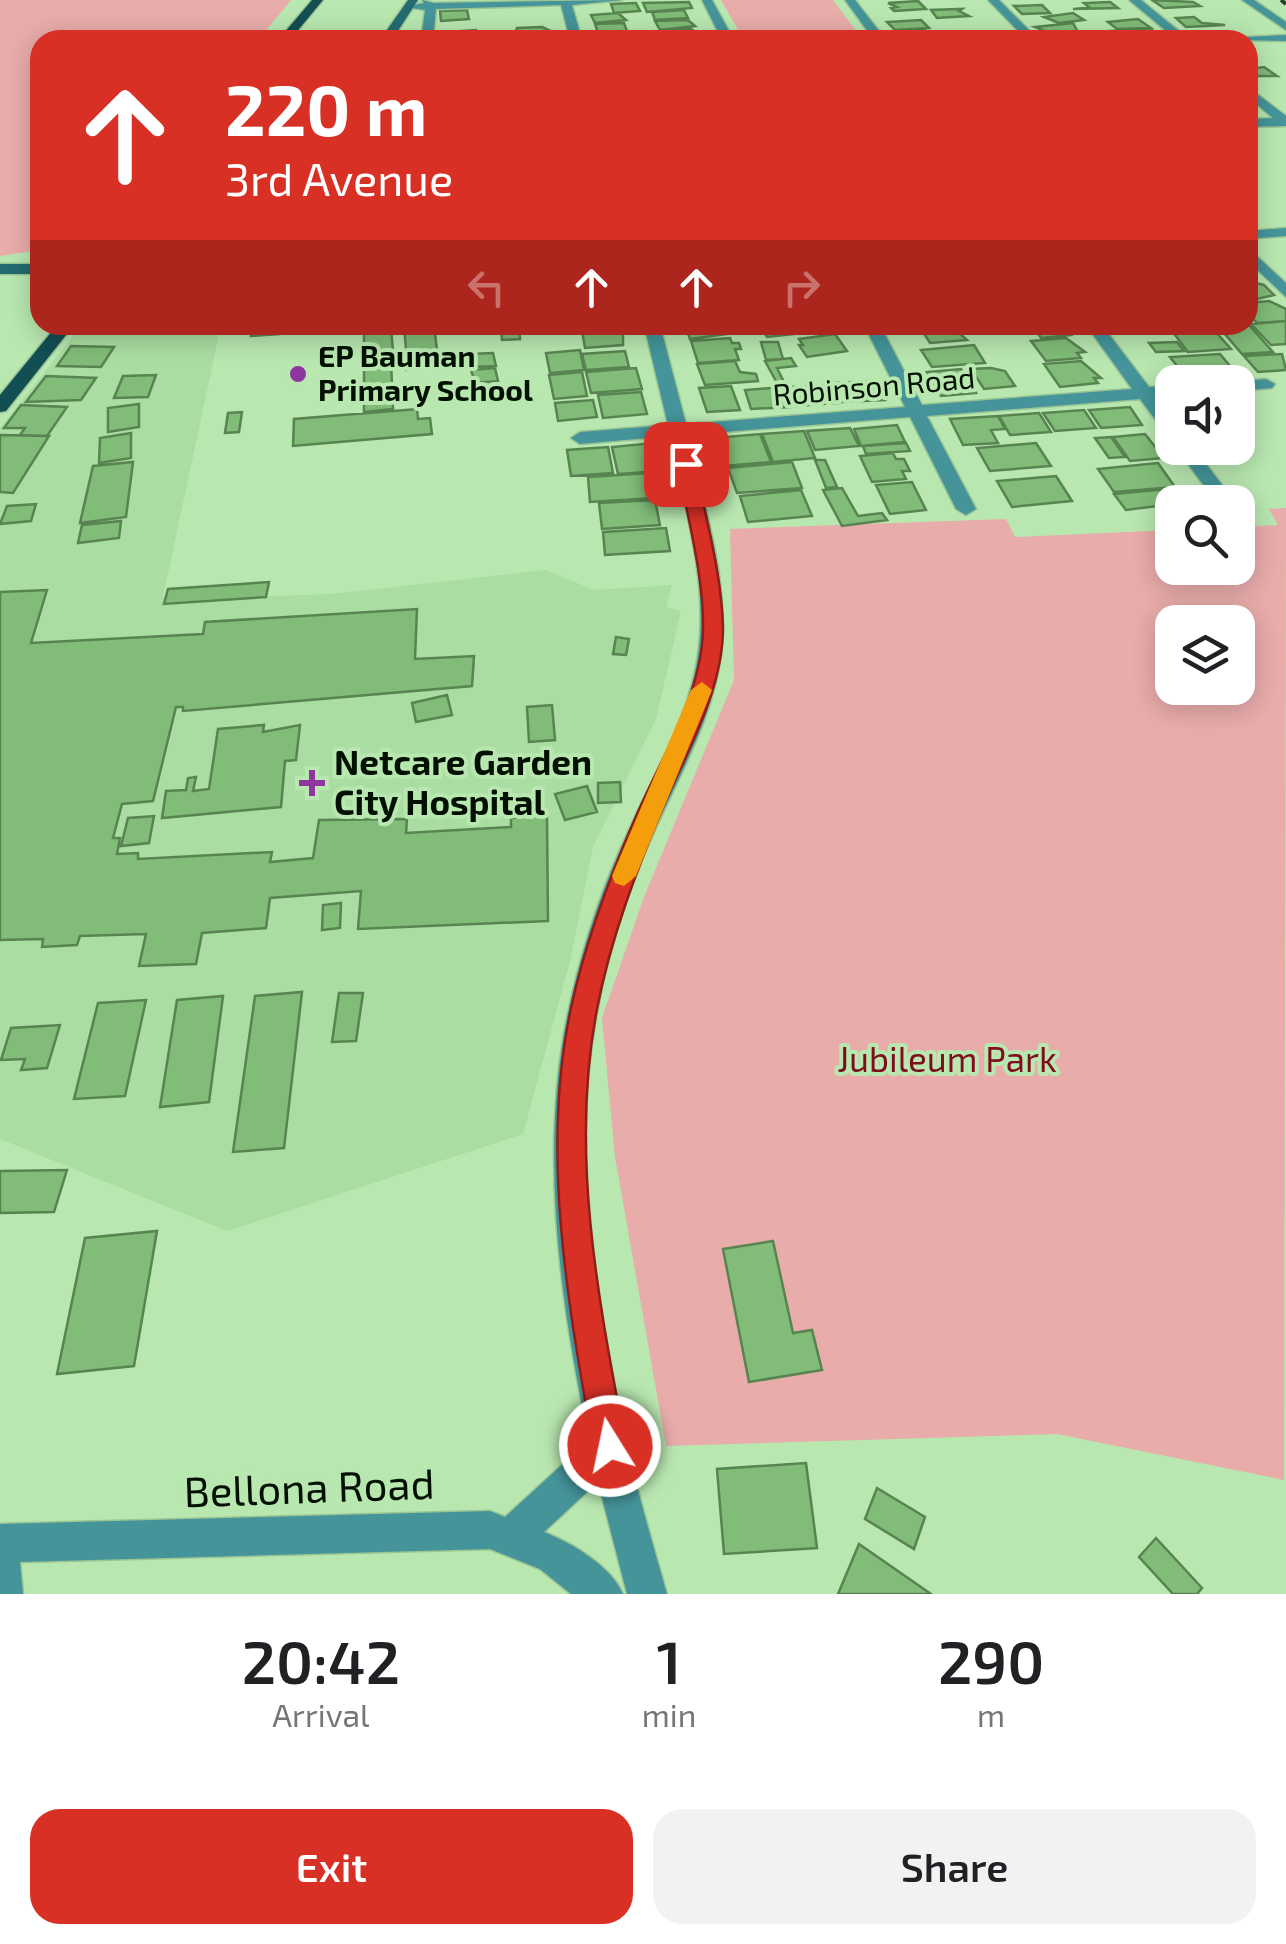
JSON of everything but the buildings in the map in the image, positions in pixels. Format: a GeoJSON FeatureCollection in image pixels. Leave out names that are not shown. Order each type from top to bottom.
{"type":"FeatureCollection","features":[{"type":"Feature","properties":{"kind":"main road"},"geometry":{"type":"LineString","coordinates":[[294,30],[322,0]]}},
{"type":"Feature","properties":{"kind":"main road"},"geometry":{"type":"LineString","coordinates":[[300,30],[322,0]]}},
{"type":"Feature","properties":{"kind":"main road"},"geometry":{"type":"LineString","coordinates":[[393,30],[411,4]]}},
{"type":"Feature","properties":{"kind":"main road"},"geometry":{"type":"LineString","coordinates":[[0,269],[30,269]]}},
{"type":"Feature","properties":{"kind":"main road"},"geometry":{"type":"LineString","coordinates":[[0,384],[39,335]]}},
{"type":"Feature","properties":{"kind":"main road"},"geometry":{"type":"LineString","coordinates":[[0,407],[58,335]]}},
{"type":"Feature","properties":{"kind":"street"},"geometry":{"type":"LineString","coordinates":[[411,4],[617,0]]}},
{"type":"Feature","properties":{"kind":"street"},"geometry":{"type":"LineString","coordinates":[[707,0],[723,30]]}},
{"type":"Feature","properties":{"kind":"street"},"geometry":{"type":"LineString","coordinates":[[850,0],[872,30]]}},
{"type":"Feature","properties":{"kind":"street"},"geometry":{"type":"LineString","coordinates":[[993,0],[1023,30]]}},
{"type":"Feature","properties":{"kind":"street"},"geometry":{"type":"LineString","coordinates":[[1134,0],[1172,30]]}},
{"type":"Feature","properties":{"kind":"street"},"geometry":{"type":"LineString","coordinates":[[1247,0],[1286,27]]}},
{"type":"Feature","properties":{"kind":"street"},"geometry":{"type":"LineString","coordinates":[[566,1],[573,30]]}},
{"type":"Feature","properties":{"kind":"street"},"geometry":{"type":"LineString","coordinates":[[428,30],[429,4]]}},
{"type":"Feature","properties":{"kind":"street"},"geometry":{"type":"LineString","coordinates":[[395,27],[407,30]]}},
{"type":"Feature","properties":{"kind":"street"},"geometry":{"type":"LineString","coordinates":[[1258,39],[1286,38]]}},
{"type":"Feature","properties":{"kind":"street"},"geometry":{"type":"LineString","coordinates":[[1258,99],[1286,121]]}},
{"type":"Feature","properties":{"kind":"street"},"geometry":{"type":"LineString","coordinates":[[1258,122],[1286,121]]}},
{"type":"Feature","properties":{"kind":"street"},"geometry":{"type":"LineString","coordinates":[[1258,234],[1286,232]]}},
{"type":"Feature","properties":{"kind":"street"},"geometry":{"type":"LineString","coordinates":[[1258,263],[1286,292]]}},
{"type":"Feature","properties":{"kind":"street"},"geometry":{"type":"LineString","coordinates":[[647,1594],[610,1446],[578,1274],[572,1088],[584,1008],[600,946],[630,856],[700,694],[713,630],[680,430],[655,335]]}},
{"type":"Feature","properties":{"kind":"street"},"geometry":{"type":"LineString","coordinates":[[877,335],[966,509]]}},
{"type":"Feature","properties":{"kind":"street"},"geometry":{"type":"LineString","coordinates":[[1102,335],[1155,407]]}},
{"type":"Feature","properties":{"kind":"street"},"geometry":{"type":"LineString","coordinates":[[1255,385],[1266,384]]}},
{"type":"Feature","properties":{"kind":"street","name":"Robinson Road"},"geometry":{"type":"LineString","coordinates":[[580,438],[1155,392]]}},
{"type":"Feature","properties":{"kind":"street"},"geometry":{"type":"LineString","coordinates":[[1198,465],[1213,485]]}},
{"type":"Feature","properties":{"kind":"street"},"geometry":{"type":"LineString","coordinates":[[510,1538],[610,1446]]}},
{"type":"Feature","properties":{"kind":"street","name":"Bellona Road"},"geometry":{"type":"LineString","coordinates":[[0,1543],[490,1530],[553,1554],[603,1594]]}},
{"type":"Feature","properties":{"kind":"street"},"geometry":{"type":"LineString","coordinates":[[0,1556],[3,1594]]}},
{"type":"Feature","properties":{"kind":"shaded area","name":"Netcare Garden City Hospital"},"geometry":{"type":"Polygon","coordinates":[[[74,335],[219,335],[163,597],[167,600],[332,594],[546,570],[594,590],[672,585],[666,607],[681,611],[656,719],[593,847],[570,961],[523,1134],[227,1231],[0,1139],[0,428],[74,335]]]}},
{"type":"Feature","properties":{"kind":"green space"},"geometry":{"type":"Polygon","coordinates":[[[0,0],[291,0],[266,30],[30,30],[30,252],[0,256],[0,0]]]}},
{"type":"Feature","properties":{"kind":"green space"},"geometry":{"type":"Polygon","coordinates":[[[721,0],[833,0],[856,30],[738,30],[721,0]]]}},
{"type":"Feature","properties":{"kind":"green space","name":"Jubileum Park"},"geometry":{"type":"Polygon","coordinates":[[[1286,508],[1284,1480],[1057,1434],[666,1446],[615,1157],[602,1018],[644,897],[734,680],[730,529],[1006,519],[1015,537],[1155,531],[1155,585],[1255,585],[1255,526],[1278,525],[1269,509],[1286,508]]]}},
{"type":"Feature","properties":{"kind":"railway"},"geometry":{"type":"LineString","coordinates":[[1281,0],[1286,4]]}},
{"type":"Feature","properties":{"kind":"slow traffic"},"geometry":{"type":"LineString","coordinates":[[624,876],[702,690]]}},
{"type":"Feature","properties":{"kind":"place","name":"EP Bauman Primary School"},"geometry":{"type":"Point","coordinates":[298,374]}},
{"type":"Feature","properties":{"kind":"place","name":"Netcare Garden City Hospital"},"geometry":{"type":"Point","coordinates":[312,783]}},
{"type":"Feature","properties":{"kind":"route"},"geometry":{"type":"LineString","coordinates":[[610,1446],[578,1274],[572,1088],[584,1008],[600,946],[630,856],[681,744],[709,661],[713,630],[710,596],[686,464]]}}]}
